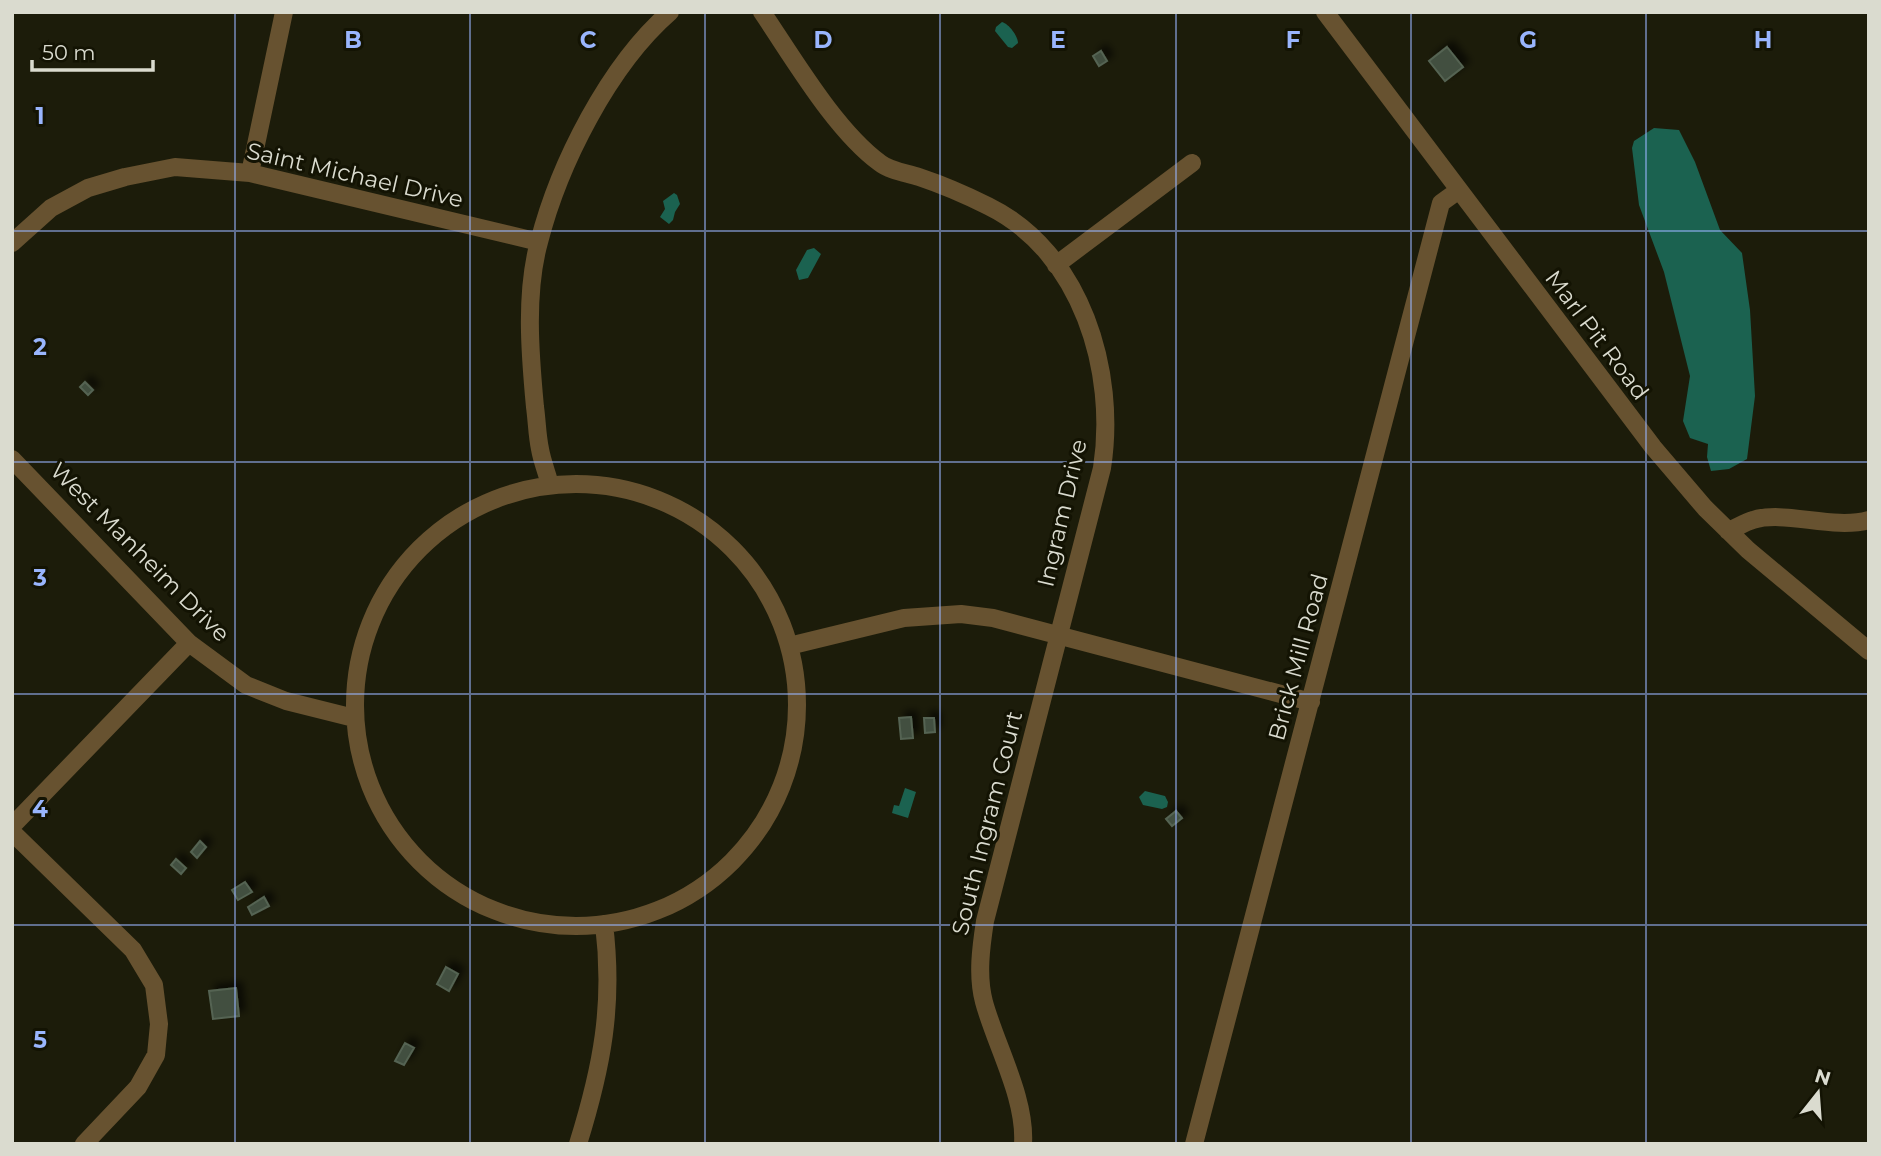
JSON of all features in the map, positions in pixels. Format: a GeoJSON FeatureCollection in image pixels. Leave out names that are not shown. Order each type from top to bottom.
{"type":"FeatureCollection","features":[{"type":"Feature","properties":{"kind":"street"},"geometry":{"type":"LineString","coordinates":[[250,173],[284,12]]}},
{"type":"Feature","properties":{"kind":"street"},"geometry":{"type":"LineString","coordinates":[[550,485],[540,450],[530,352],[532,294],[538,242],[572,153],[610,81],[655,26],[670,12]]}},
{"type":"Feature","properties":{"kind":"street","name":"Ingram Drive"},"geometry":{"type":"LineString","coordinates":[[762,12],[813,87],[861,148],[883,166],[922,178],[991,207],[1020,227],[1056,265],[1073,292],[1094,343],[1105,397],[1106,423],[1102,468],[1059,636]]}},
{"type":"Feature","properties":{"kind":"street","name":"Marl Pit Road"},"geometry":{"type":"LineString","coordinates":[[1325,12],[1624,412],[1680,480],[1728,531],[1799,595],[1869,652]]}},
{"type":"Feature","properties":{"kind":"street"},"geometry":{"type":"LineString","coordinates":[[1056,265],[1192,163]]}},
{"type":"Feature","properties":{"kind":"street","name":"Saint Michael Drive"},"geometry":{"type":"LineString","coordinates":[[12,243],[51,208],[88,188],[176,167],[250,173],[538,242]]}},
{"type":"Feature","properties":{"kind":"street","name":"Brick Mill Road"},"geometry":{"type":"LineString","coordinates":[[1194,1144],[1441,203],[1459,190]]}},
{"type":"Feature","properties":{"kind":"street","name":"West Manheim Drive"},"geometry":{"type":"LineString","coordinates":[[12,459],[189,643],[246,685],[286,701],[354,718]]}},
{"type":"Feature","properties":{"kind":"street"},"geometry":{"type":"LineString","coordinates":[[595,484],[639,493],[680,510],[718,535],[749,566],[773,604],[789,646],[796,683],[797,721],[791,758],[779,794],[761,827],[737,857],[698,889],[676,902],[641,916],[604,924],[564,925],[524,919],[486,906],[450,887],[419,861],[394,830],[374,795],[360,757],[354,718],[356,676],[365,635],[382,597],[406,562],[436,533],[470,510],[509,494],[550,485],[595,484]]}},
{"type":"Feature","properties":{"kind":"street"},"geometry":{"type":"LineString","coordinates":[[1728,531],[1755,519],[1780,518],[1842,524],[1869,520]]}},
{"type":"Feature","properties":{"kind":"street"},"geometry":{"type":"LineString","coordinates":[[789,646],[904,618],[961,614],[993,618],[1311,702]]}},
{"type":"Feature","properties":{"kind":"street","name":"South Ingram Court"},"geometry":{"type":"LineString","coordinates":[[1023,1144],[1015,1092],[983,1000],[980,957],[985,920],[1059,636]]}},
{"type":"Feature","properties":{"kind":"street"},"geometry":{"type":"LineString","coordinates":[[12,826],[189,643]]}},
{"type":"Feature","properties":{"kind":"street"},"geometry":{"type":"LineString","coordinates":[[12,832],[133,950],[154,985],[159,1024],[156,1055],[138,1087],[84,1144]]}},
{"type":"Feature","properties":{"kind":"street"},"geometry":{"type":"LineString","coordinates":[[578,1144],[601,1061],[607,1009],[608,954],[604,924]]}},
{"type":"Feature","properties":{"kind":"water"},"geometry":{"type":"Polygon","coordinates":[[[1002,22],[1016,37],[1018,43],[1012,48],[1008,47],[995,31],[1002,22]]]}},
{"type":"Feature","properties":{"kind":"water"},"geometry":{"type":"Polygon","coordinates":[[[1654,128],[1679,130],[1695,162],[1720,230],[1742,253],[1750,310],[1755,396],[1747,459],[1729,469],[1711,471],[1707,457],[1708,444],[1690,438],[1683,421],[1690,376],[1664,272],[1639,205],[1632,148],[1634,141],[1654,128]]]}},
{"type":"Feature","properties":{"kind":"water"},"geometry":{"type":"Polygon","coordinates":[[[674,193],[680,204],[669,224],[660,217],[665,209],[663,201],[674,193]]]}},
{"type":"Feature","properties":{"kind":"water"},"geometry":{"type":"Polygon","coordinates":[[[814,248],[821,254],[808,278],[799,280],[796,270],[807,250],[814,248]]]}},
{"type":"Feature","properties":{"kind":"water"},"geometry":{"type":"Polygon","coordinates":[[[905,788],[916,792],[908,818],[892,813],[894,805],[899,806],[905,788]]]}},
{"type":"Feature","properties":{"kind":"water"},"geometry":{"type":"Polygon","coordinates":[[[1145,791],[1165,796],[1167,807],[1162,809],[1143,805],[1139,797],[1145,791]]]}},
{"type":"Feature","properties":{"kind":"building"},"geometry":{"type":"Polygon","coordinates":[[[1447,47],[1463,67],[1445,81],[1429,61],[1447,47]]]}},
{"type":"Feature","properties":{"kind":"building"},"geometry":{"type":"Polygon","coordinates":[[[1101,51],[1107,61],[1099,66],[1093,56],[1101,51]]]}},
{"type":"Feature","properties":{"kind":"building"},"geometry":{"type":"Polygon","coordinates":[[[85,382],[93,390],[88,395],[80,387],[85,382]]]}},
{"type":"Feature","properties":{"kind":"building"},"geometry":{"type":"Polygon","coordinates":[[[911,717],[913,738],[901,739],[899,718],[911,717]]]}},
{"type":"Feature","properties":{"kind":"building"},"geometry":{"type":"Polygon","coordinates":[[[924,718],[934,718],[935,732],[925,733],[924,718]]]}},
{"type":"Feature","properties":{"kind":"building"},"geometry":{"type":"Polygon","coordinates":[[[1176,811],[1182,818],[1172,826],[1166,819],[1176,811]]]}},
{"type":"Feature","properties":{"kind":"building"},"geometry":{"type":"Polygon","coordinates":[[[200,841],[206,847],[197,858],[191,852],[200,841]]]}},
{"type":"Feature","properties":{"kind":"building"},"geometry":{"type":"Polygon","coordinates":[[[176,859],[186,868],[181,874],[171,865],[176,859]]]}},
{"type":"Feature","properties":{"kind":"building"},"geometry":{"type":"Polygon","coordinates":[[[245,882],[252,892],[238,900],[232,890],[245,882]]]}},
{"type":"Feature","properties":{"kind":"building"},"geometry":{"type":"Polygon","coordinates":[[[264,897],[269,906],[252,915],[248,907],[264,897]]]}},
{"type":"Feature","properties":{"kind":"building"},"geometry":{"type":"Polygon","coordinates":[[[446,967],[458,974],[449,991],[437,984],[446,967]]]}},
{"type":"Feature","properties":{"kind":"building"},"geometry":{"type":"Polygon","coordinates":[[[236,988],[239,1016],[213,1019],[209,991],[236,988]]]}},
{"type":"Feature","properties":{"kind":"building"},"geometry":{"type":"Polygon","coordinates":[[[405,1043],[414,1048],[404,1065],[395,1061],[405,1043]]]}}]}
